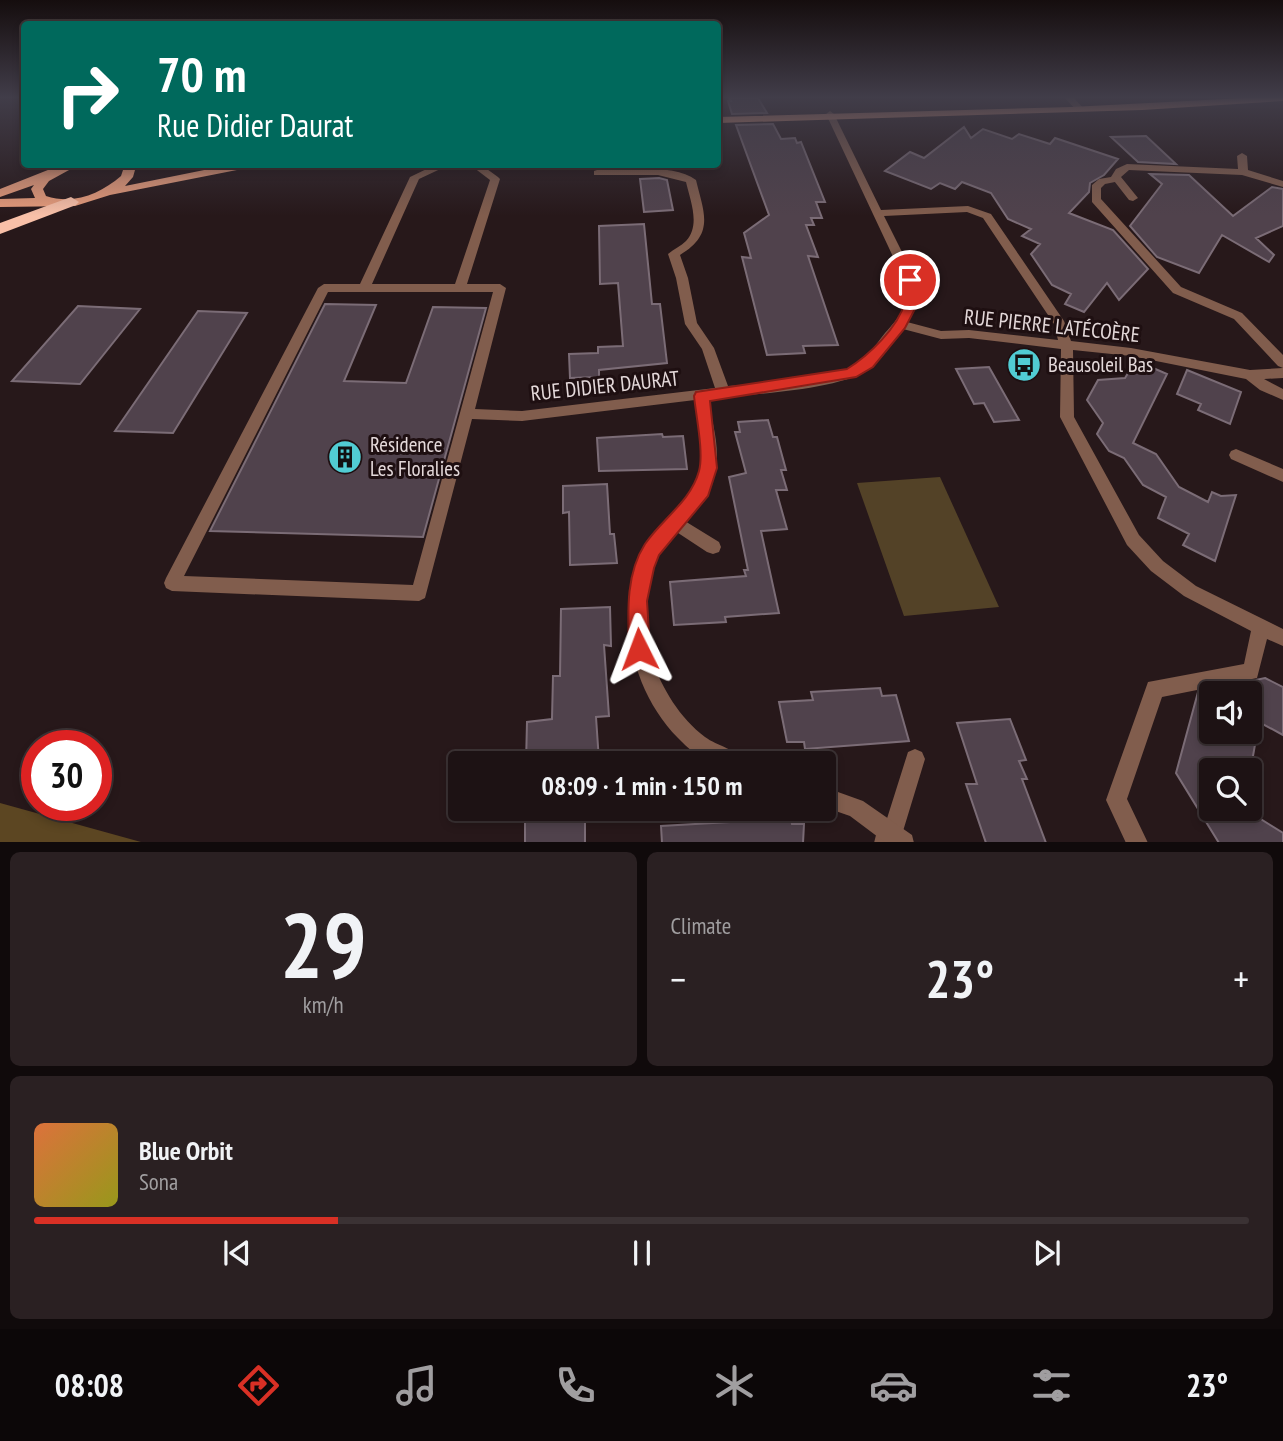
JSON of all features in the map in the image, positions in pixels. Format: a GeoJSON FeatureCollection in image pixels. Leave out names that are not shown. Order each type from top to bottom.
{"type":"FeatureCollection","features":[{"type":"Feature","properties":{"kind":"highway"},"geometry":{"type":"LineString","coordinates":[[0,229],[46,209],[71,202]]}},
{"type":"Feature","properties":{"kind":"main road"},"geometry":{"type":"LineString","coordinates":[[0,193],[65,168]]}},
{"type":"Feature","properties":{"kind":"main road"},"geometry":{"type":"LineString","coordinates":[[106,193],[127,177],[128,168]]}},
{"type":"Feature","properties":{"kind":"main road"},"geometry":{"type":"LineString","coordinates":[[141,168],[166,175],[195,174]]}},
{"type":"Feature","properties":{"kind":"main road"},"geometry":{"type":"LineString","coordinates":[[0,203],[71,202],[195,174],[235,168]]}},
{"type":"Feature","properties":{"kind":"main road"},"geometry":{"type":"LineString","coordinates":[[48,201],[41,198],[37,189],[53,173]]}},
{"type":"Feature","properties":{"kind":"street","name":"RUE DIDIER DAURAT"},"geometry":{"type":"LineString","coordinates":[[467,414],[522,416],[701,396],[850,374],[868,363],[900,324],[912,301],[910,280],[841,137]]}},
{"type":"Feature","properties":{"kind":"street"},"geometry":{"type":"LineString","coordinates":[[1242,156],[1243,172]]}},
{"type":"Feature","properties":{"kind":"street"},"geometry":{"type":"LineString","coordinates":[[1117,179],[1119,171],[1140,166],[1243,172],[1283,184]]}},
{"type":"Feature","properties":{"kind":"street"},"geometry":{"type":"LineString","coordinates":[[364,288],[415,177],[437,168]]}},
{"type":"Feature","properties":{"kind":"street"},"geometry":{"type":"LineString","coordinates":[[460,288],[495,179],[478,168]]}},
{"type":"Feature","properties":{"kind":"street"},"geometry":{"type":"LineString","coordinates":[[597,173],[669,174],[682,175],[691,180],[700,229],[696,239],[674,254],[682,278],[691,324],[708,348],[723,393]]}},
{"type":"Feature","properties":{"kind":"street"},"geometry":{"type":"LineString","coordinates":[[1117,179],[1133,198]]}},
{"type":"Feature","properties":{"kind":"street"},"geometry":{"type":"LineString","coordinates":[[1117,179],[1102,181],[1096,187],[1096,200],[1177,290],[1238,316],[1283,363]]}},
{"type":"Feature","properties":{"kind":"street"},"geometry":{"type":"LineString","coordinates":[[878,213],[968,209],[987,216],[1060,324],[1066,347],[1067,416],[1133,540],[1157,566],[1190,591],[1283,638]]}},
{"type":"Feature","properties":{"kind":"street"},"geometry":{"type":"LineString","coordinates":[[324,288],[460,288],[500,288],[419,593],[172,583],[324,288]]}},
{"type":"Feature","properties":{"kind":"street","name":"RUE PIERRE LATÉCOÈRE"},"geometry":{"type":"LineString","coordinates":[[900,324],[941,335],[969,334],[1066,347],[1131,352],[1250,375],[1283,373]]}},
{"type":"Feature","properties":{"kind":"street"},"geometry":{"type":"LineString","coordinates":[[1250,375],[1265,387],[1283,395]]}},
{"type":"Feature","properties":{"kind":"street"},"geometry":{"type":"LineString","coordinates":[[701,396],[709,468],[701,491],[651,551],[637,601],[639,649],[652,686],[673,719],[699,745],[711,751]]}},
{"type":"Feature","properties":{"kind":"street"},"geometry":{"type":"LineString","coordinates":[[1236,455],[1283,477]]}},
{"type":"Feature","properties":{"kind":"street"},"geometry":{"type":"LineString","coordinates":[[675,522],[713,547]]}},
{"type":"Feature","properties":{"kind":"street"},"geometry":{"type":"LineString","coordinates":[[1138,842],[1116,800],[1154,689],[1251,672],[1261,627]]}},
{"type":"Feature","properties":{"kind":"street"},"geometry":{"type":"LineString","coordinates":[[836,801],[856,808],[894,840],[915,759]]}},
{"type":"Feature","properties":{"kind":"shaded area"},"geometry":{"type":"Polygon","coordinates":[[[940,477],[999,607],[904,616],[857,483],[940,477]]]}},
{"type":"Feature","properties":{"kind":"shaded area"},"geometry":{"type":"Polygon","coordinates":[[[0,803],[21,809],[21,821],[65,821],[141,842],[0,842],[0,803]]]}},
{"type":"Feature","properties":{"kind":"building"},"geometry":{"type":"Polygon","coordinates":[[[741,137],[795,138],[797,143],[801,142],[825,202],[816,202],[822,218],[811,218],[814,225],[806,225],[818,257],[808,256],[838,345],[803,346],[805,353],[767,355],[742,257],[751,258],[744,233],[769,215],[741,137]]]}},
{"type":"Feature","properties":{"kind":"building"},"geometry":{"type":"Polygon","coordinates":[[[951,137],[1029,137],[1050,144],[1055,138],[1118,159],[1104,175],[1090,183],[1089,192],[1069,213],[1113,230],[1148,269],[1119,300],[1107,283],[1084,312],[1065,304],[1071,294],[1052,285],[1031,254],[1040,244],[1022,236],[1031,229],[1008,219],[991,193],[962,182],[955,189],[940,183],[931,189],[885,171],[910,152],[924,158],[951,137]]]}},
{"type":"Feature","properties":{"kind":"building"},"geometry":{"type":"Polygon","coordinates":[[[1111,137],[1147,137],[1176,164],[1138,162],[1111,137]]]}},
{"type":"Feature","properties":{"kind":"building"},"geometry":{"type":"Polygon","coordinates":[[[1150,174],[1189,175],[1233,216],[1272,187],[1283,189],[1283,226],[1256,238],[1274,255],[1269,262],[1222,235],[1199,273],[1157,257],[1130,226],[1162,184],[1150,174]]]}},
{"type":"Feature","properties":{"kind":"building"},"geometry":{"type":"Polygon","coordinates":[[[640,179],[667,180],[673,210],[644,212],[640,179]]]}},
{"type":"Feature","properties":{"kind":"building"},"geometry":{"type":"Polygon","coordinates":[[[644,224],[652,304],[660,304],[667,363],[599,370],[599,377],[570,378],[569,354],[598,353],[598,347],[623,346],[618,283],[600,284],[599,226],[644,224]]]}},
{"type":"Feature","properties":{"kind":"building","name":"Résidence Les Floralies"},"geometry":{"type":"Polygon","coordinates":[[[325,304],[376,305],[344,381],[406,383],[433,307],[486,308],[423,537],[210,531],[325,304]]]}},
{"type":"Feature","properties":{"kind":"building"},"geometry":{"type":"Polygon","coordinates":[[[78,306],[140,309],[80,384],[12,381],[78,306]]]}},
{"type":"Feature","properties":{"kind":"building"},"geometry":{"type":"Polygon","coordinates":[[[198,311],[247,313],[173,433],[115,431],[198,311]]]}},
{"type":"Feature","properties":{"kind":"building"},"geometry":{"type":"Polygon","coordinates":[[[989,367],[1019,420],[994,422],[984,403],[974,404],[956,369],[989,367]]]}},
{"type":"Feature","properties":{"kind":"building"},"geometry":{"type":"Polygon","coordinates":[[[1153,368],[1167,374],[1133,443],[1156,454],[1179,487],[1208,502],[1212,492],[1221,496],[1236,495],[1215,561],[1183,545],[1189,534],[1158,518],[1166,497],[1143,485],[1124,458],[1109,451],[1097,434],[1103,423],[1087,400],[1098,380],[1125,378],[1130,370],[1153,368]]]}},
{"type":"Feature","properties":{"kind":"building"},"geometry":{"type":"Polygon","coordinates":[[[1187,370],[1241,392],[1230,424],[1198,410],[1201,404],[1177,394],[1187,370]]]}},
{"type":"Feature","properties":{"kind":"building"},"geometry":{"type":"Polygon","coordinates":[[[768,420],[773,437],[777,437],[786,470],[781,470],[787,490],[776,490],[787,529],[761,531],[779,613],[725,617],[726,622],[674,625],[670,582],[746,576],[744,570],[748,570],[729,477],[746,473],[735,432],[740,432],[738,422],[768,420]]]}},
{"type":"Feature","properties":{"kind":"building"},"geometry":{"type":"Polygon","coordinates":[[[662,434],[663,437],[683,436],[687,469],[599,471],[597,438],[662,434]]]}},
{"type":"Feature","properties":{"kind":"building"},"geometry":{"type":"Polygon","coordinates":[[[607,484],[610,534],[614,534],[617,563],[570,565],[569,512],[563,513],[563,486],[607,484]]]}},
{"type":"Feature","properties":{"kind":"building"},"geometry":{"type":"Polygon","coordinates":[[[610,607],[611,646],[604,645],[609,716],[596,717],[598,751],[526,751],[527,722],[552,719],[553,676],[560,676],[561,609],[610,607]]]}},
{"type":"Feature","properties":{"kind":"building"},"geometry":{"type":"Polygon","coordinates":[[[1265,678],[1283,687],[1283,735],[1262,724],[1262,681],[1251,681],[1265,678]]]}},
{"type":"Feature","properties":{"kind":"building"},"geometry":{"type":"Polygon","coordinates":[[[880,688],[882,696],[896,695],[909,741],[805,749],[804,742],[787,742],[779,702],[813,700],[811,692],[880,688]]]}},
{"type":"Feature","properties":{"kind":"building"},"geometry":{"type":"Polygon","coordinates":[[[1198,692],[1199,744],[1255,744],[1253,758],[1199,758],[1199,810],[1176,773],[1198,692]]]}},
{"type":"Feature","properties":{"kind":"building"},"geometry":{"type":"Polygon","coordinates":[[[1010,719],[1026,760],[1019,761],[1027,779],[1022,779],[1046,842],[986,842],[966,784],[977,784],[957,723],[1010,719]]]}},
{"type":"Feature","properties":{"kind":"building"},"geometry":{"type":"Polygon","coordinates":[[[1262,820],[1283,833],[1283,842],[1218,842],[1205,821],[1262,820]]]}},
{"type":"Feature","properties":{"kind":"building"},"geometry":{"type":"Polygon","coordinates":[[[525,821],[585,821],[585,842],[525,842],[525,821]]]}},
{"type":"Feature","properties":{"kind":"building"},"geometry":{"type":"Polygon","coordinates":[[[747,821],[791,821],[792,824],[804,824],[803,842],[662,842],[661,826],[747,821]]]}},
{"type":"Feature","properties":{"kind":"place","name":"Beausoleil Bas"},"geometry":{"type":"Point","coordinates":[1024,365]}},
{"type":"Feature","properties":{"kind":"place","name":"Résidence Les Floralies"},"geometry":{"type":"Point","coordinates":[345,457]}},
{"type":"Feature","properties":{"kind":"route"},"geometry":{"type":"LineString","coordinates":[[639,649],[637,601],[651,551],[701,491],[709,468],[701,396],[850,374],[868,363],[900,324],[912,301],[910,280]]}}]}
